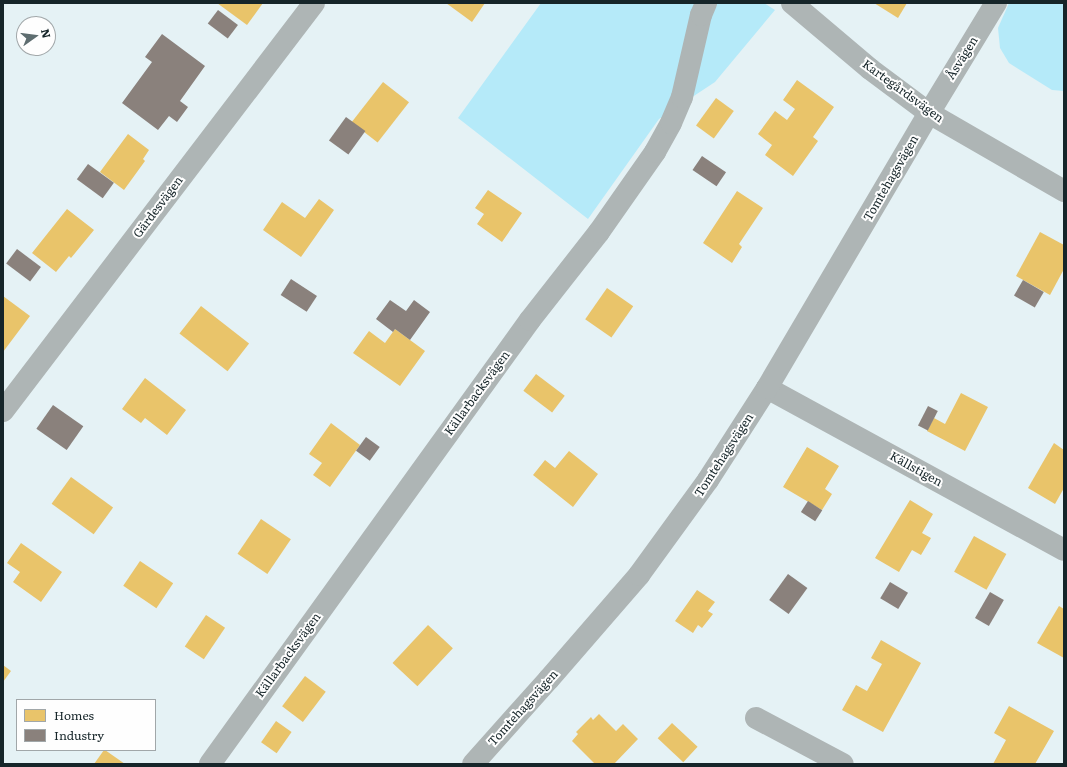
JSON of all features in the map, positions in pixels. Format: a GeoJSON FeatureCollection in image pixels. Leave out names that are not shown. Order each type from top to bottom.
{"type":"FeatureCollection","features":[{"type":"Feature","properties":{"kind":"street","name":"Gärdesvägen"},"geometry":{"type":"LineString","coordinates":[[3,411],[314,3]]}},
{"type":"Feature","properties":{"kind":"street","name":"Källarbacksvägen"},"geometry":{"type":"LineString","coordinates":[[210,764],[525,326],[599,232],[655,152],[671,123],[682,97],[701,15],[706,3]]}},
{"type":"Feature","properties":{"kind":"street","name":"Kartegårdsvägen"},"geometry":{"type":"LineString","coordinates":[[792,3],[870,69],[928,113],[1064,192]]}},
{"type":"Feature","properties":{"kind":"street","name":"Åsvägen"},"geometry":{"type":"LineString","coordinates":[[928,113],[996,3]]}},
{"type":"Feature","properties":{"kind":"street","name":"Tomtehagsvägen"},"geometry":{"type":"LineString","coordinates":[[473,764],[639,575],[708,480],[767,388],[928,113]]}},
{"type":"Feature","properties":{"kind":"street","name":"Källstigen"},"geometry":{"type":"LineString","coordinates":[[767,388],[1064,550]]}},
{"type":"Feature","properties":{"kind":"street"},"geometry":{"type":"LineString","coordinates":[[756,718],[843,764]]}},
{"type":"Feature","properties":{"kind":"shaded area"},"geometry":{"type":"Polygon","coordinates":[[[541,3],[764,3],[775,10],[715,82],[659,119],[588,219],[458,118],[541,3]]]}},
{"type":"Feature","properties":{"kind":"shaded area"},"geometry":{"type":"Polygon","coordinates":[[[1009,3],[1064,3],[1064,91],[1052,90],[1009,63],[1000,48],[998,28],[1009,3]]]}},
{"type":"Feature","properties":{"kind":"building: Homes"},"geometry":{"type":"Polygon","coordinates":[[[217,3],[263,3],[247,25],[217,3]]]}},
{"type":"Feature","properties":{"kind":"building: Homes"},"geometry":{"type":"Polygon","coordinates":[[[446,3],[485,3],[472,22],[446,3]]]}},
{"type":"Feature","properties":{"kind":"building: Homes"},"geometry":{"type":"Polygon","coordinates":[[[874,3],[907,3],[898,18],[874,3]]]}},
{"type":"Feature","properties":{"kind":"building: Homes"},"geometry":{"type":"Polygon","coordinates":[[[797,80],[834,107],[813,137],[818,141],[793,176],[765,155],[772,145],[758,134],[775,111],[787,120],[795,109],[783,100],[797,80]]]}},
{"type":"Feature","properties":{"kind":"building: Homes"},"geometry":{"type":"Polygon","coordinates":[[[383,82],[409,102],[378,143],[352,122],[383,82]]]}},
{"type":"Feature","properties":{"kind":"building: Homes"},"geometry":{"type":"Polygon","coordinates":[[[716,98],[734,111],[714,138],[696,126],[716,98]]]}},
{"type":"Feature","properties":{"kind":"building: Homes"},"geometry":{"type":"Polygon","coordinates":[[[128,134],[149,150],[143,159],[145,161],[124,190],[100,172],[128,134]]]}},
{"type":"Feature","properties":{"kind":"building: Homes"},"geometry":{"type":"Polygon","coordinates":[[[488,190],[522,213],[502,242],[477,224],[484,214],[475,208],[488,190]]]}},
{"type":"Feature","properties":{"kind":"building: Homes"},"geometry":{"type":"Polygon","coordinates":[[[737,191],[763,208],[739,244],[742,247],[732,263],[703,243],[737,191]]]}},
{"type":"Feature","properties":{"kind":"building: Homes"},"geometry":{"type":"Polygon","coordinates":[[[319,199],[334,210],[301,257],[263,230],[282,202],[305,218],[319,199]]]}},
{"type":"Feature","properties":{"kind":"building: Homes"},"geometry":{"type":"Polygon","coordinates":[[[67,209],[94,230],[71,258],[69,256],[56,272],[32,253],[67,209]]]}},
{"type":"Feature","properties":{"kind":"building: Homes"},"geometry":{"type":"Polygon","coordinates":[[[1040,232],[1064,245],[1064,269],[1050,295],[1016,276],[1040,232]]]}},
{"type":"Feature","properties":{"kind":"building: Homes"},"geometry":{"type":"Polygon","coordinates":[[[607,288],[633,306],[611,337],[585,319],[607,288]]]}},
{"type":"Feature","properties":{"kind":"building: Homes"},"geometry":{"type":"Polygon","coordinates":[[[3,296],[30,316],[3,352],[3,296]]]}},
{"type":"Feature","properties":{"kind":"building: Homes"},"geometry":{"type":"Polygon","coordinates":[[[201,306],[249,344],[228,371],[179,334],[201,306]]]}},
{"type":"Feature","properties":{"kind":"building: Homes"},"geometry":{"type":"Polygon","coordinates":[[[395,329],[425,351],[400,386],[353,353],[369,331],[385,343],[395,329]]]}},
{"type":"Feature","properties":{"kind":"building: Homes"},"geometry":{"type":"Polygon","coordinates":[[[536,374],[565,396],[552,412],[523,391],[536,374]]]}},
{"type":"Feature","properties":{"kind":"building: Homes"},"geometry":{"type":"Polygon","coordinates":[[[145,378],[186,410],[167,435],[145,418],[141,423],[122,409],[145,378]]]}},
{"type":"Feature","properties":{"kind":"building: Homes"},"geometry":{"type":"Polygon","coordinates":[[[961,393],[988,407],[965,451],[927,431],[934,418],[945,424],[961,393]]]}},
{"type":"Feature","properties":{"kind":"building: Homes"},"geometry":{"type":"Polygon","coordinates":[[[331,423],[360,445],[330,487],[313,475],[322,463],[309,454],[331,423]]]}},
{"type":"Feature","properties":{"kind":"building: Homes"},"geometry":{"type":"Polygon","coordinates":[[[1054,443],[1064,450],[1064,488],[1055,504],[1028,488],[1054,443]]]}},
{"type":"Feature","properties":{"kind":"building: Homes"},"geometry":{"type":"Polygon","coordinates":[[[807,447],[839,466],[825,489],[832,494],[822,510],[783,487],[807,447]]]}},
{"type":"Feature","properties":{"kind":"building: Homes"},"geometry":{"type":"Polygon","coordinates":[[[569,451],[598,474],[573,507],[533,475],[545,460],[555,468],[569,451]]]}},
{"type":"Feature","properties":{"kind":"building: Homes"},"geometry":{"type":"Polygon","coordinates":[[[71,477],[113,508],[94,534],[52,504],[71,477]]]}},
{"type":"Feature","properties":{"kind":"building: Homes"},"geometry":{"type":"Polygon","coordinates":[[[910,500],[933,514],[922,533],[931,538],[921,555],[912,550],[899,572],[875,558],[910,500]]]}},
{"type":"Feature","properties":{"kind":"building: Homes"},"geometry":{"type":"Polygon","coordinates":[[[261,519],[291,539],[267,574],[238,554],[261,519]]]}},
{"type":"Feature","properties":{"kind":"building: Homes"},"geometry":{"type":"Polygon","coordinates":[[[974,536],[1006,554],[986,590],[954,572],[974,536]]]}},
{"type":"Feature","properties":{"kind":"building: Homes"},"geometry":{"type":"Polygon","coordinates":[[[21,543],[62,572],[41,602],[13,582],[20,572],[7,563],[21,543]]]}},
{"type":"Feature","properties":{"kind":"building: Homes"},"geometry":{"type":"Polygon","coordinates":[[[140,561],[173,583],[156,608],[123,586],[140,561]]]}},
{"type":"Feature","properties":{"kind":"building: Homes"},"geometry":{"type":"Polygon","coordinates":[[[697,590],[715,602],[708,611],[713,614],[702,628],[698,625],[693,633],[675,621],[697,590]]]}},
{"type":"Feature","properties":{"kind":"building: Homes"},"geometry":{"type":"Polygon","coordinates":[[[1059,606],[1064,609],[1064,658],[1037,643],[1059,606]]]}},
{"type":"Feature","properties":{"kind":"building: Homes"},"geometry":{"type":"Polygon","coordinates":[[[206,615],[225,628],[204,659],[185,647],[206,615]]]}},
{"type":"Feature","properties":{"kind":"building: Homes"},"geometry":{"type":"Polygon","coordinates":[[[428,625],[453,648],[417,686],[393,663],[428,625]]]}},
{"type":"Feature","properties":{"kind":"building: Homes"},"geometry":{"type":"Polygon","coordinates":[[[881,640],[921,663],[883,732],[842,710],[856,685],[867,691],[882,664],[871,658],[881,640]]]}},
{"type":"Feature","properties":{"kind":"building: Homes"},"geometry":{"type":"Polygon","coordinates":[[[3,665],[11,671],[3,682],[3,665]]]}},
{"type":"Feature","properties":{"kind":"building: Homes"},"geometry":{"type":"Polygon","coordinates":[[[305,676],[326,692],[303,722],[282,706],[305,676]]]}},
{"type":"Feature","properties":{"kind":"building: Homes"},"geometry":{"type":"Polygon","coordinates":[[[1009,706],[1054,731],[1035,764],[993,764],[1006,740],[994,733],[1009,706]]]}},
{"type":"Feature","properties":{"kind":"building: Homes"},"geometry":{"type":"Polygon","coordinates":[[[599,714],[616,731],[623,724],[638,739],[614,764],[595,764],[572,741],[578,734],[576,732],[591,717],[593,720],[599,714]]]}},
{"type":"Feature","properties":{"kind":"building: Homes"},"geometry":{"type":"Polygon","coordinates":[[[276,721],[292,732],[277,753],[261,742],[276,721]]]}},
{"type":"Feature","properties":{"kind":"building: Homes"},"geometry":{"type":"Polygon","coordinates":[[[672,723],[698,747],[683,762],[658,738],[672,723]]]}},
{"type":"Feature","properties":{"kind":"building: Homes"},"geometry":{"type":"Polygon","coordinates":[[[103,751],[106,751],[125,764],[94,764],[103,751]]]}},
{"type":"Feature","properties":{"kind":"building: Industry"},"geometry":{"type":"Polygon","coordinates":[[[218,10],[238,25],[228,39],[208,24],[218,10]]]}},
{"type":"Feature","properties":{"kind":"building: Industry"},"geometry":{"type":"Polygon","coordinates":[[[162,34],[205,66],[180,101],[188,107],[177,122],[169,116],[158,130],[122,103],[152,62],[145,57],[162,34]]]}},
{"type":"Feature","properties":{"kind":"building: Industry"},"geometry":{"type":"Polygon","coordinates":[[[346,117],[365,131],[348,155],[329,140],[346,117]]]}},
{"type":"Feature","properties":{"kind":"building: Industry"},"geometry":{"type":"Polygon","coordinates":[[[702,156],[726,172],[717,186],[692,170],[702,156]]]}},
{"type":"Feature","properties":{"kind":"building: Industry"},"geometry":{"type":"Polygon","coordinates":[[[88,164],[114,183],[103,198],[77,179],[88,164]]]}},
{"type":"Feature","properties":{"kind":"building: Industry"},"geometry":{"type":"Polygon","coordinates":[[[17,249],[41,267],[30,281],[6,263],[17,249]]]}},
{"type":"Feature","properties":{"kind":"building: Industry"},"geometry":{"type":"Polygon","coordinates":[[[291,279],[317,296],[307,312],[281,295],[291,279]]]}},
{"type":"Feature","properties":{"kind":"building: Industry"},"geometry":{"type":"Polygon","coordinates":[[[1023,280],[1044,292],[1035,308],[1014,296],[1023,280]]]}},
{"type":"Feature","properties":{"kind":"building: Industry"},"geometry":{"type":"Polygon","coordinates":[[[390,300],[406,311],[414,300],[430,312],[410,340],[395,329],[393,332],[376,319],[390,300]]]}},
{"type":"Feature","properties":{"kind":"building: Industry"},"geometry":{"type":"Polygon","coordinates":[[[53,405],[83,426],[67,450],[36,429],[53,405]]]}},
{"type":"Feature","properties":{"kind":"building: Industry"},"geometry":{"type":"Polygon","coordinates":[[[928,406],[938,411],[928,431],[918,426],[928,406]]]}},
{"type":"Feature","properties":{"kind":"building: Industry"},"geometry":{"type":"Polygon","coordinates":[[[366,437],[380,447],[370,461],[356,451],[366,437]]]}},
{"type":"Feature","properties":{"kind":"building: Industry"},"geometry":{"type":"Polygon","coordinates":[[[808,501],[822,510],[815,521],[801,512],[808,501]]]}},
{"type":"Feature","properties":{"kind":"building: Industry"},"geometry":{"type":"Polygon","coordinates":[[[788,574],[807,588],[789,614],[769,600],[788,574]]]}},
{"type":"Feature","properties":{"kind":"building: Industry"},"geometry":{"type":"Polygon","coordinates":[[[890,582],[908,593],[898,609],[880,598],[890,582]]]}},
{"type":"Feature","properties":{"kind":"building: Industry"},"geometry":{"type":"Polygon","coordinates":[[[990,592],[1004,600],[989,626],[975,618],[990,592]]]}}]}
